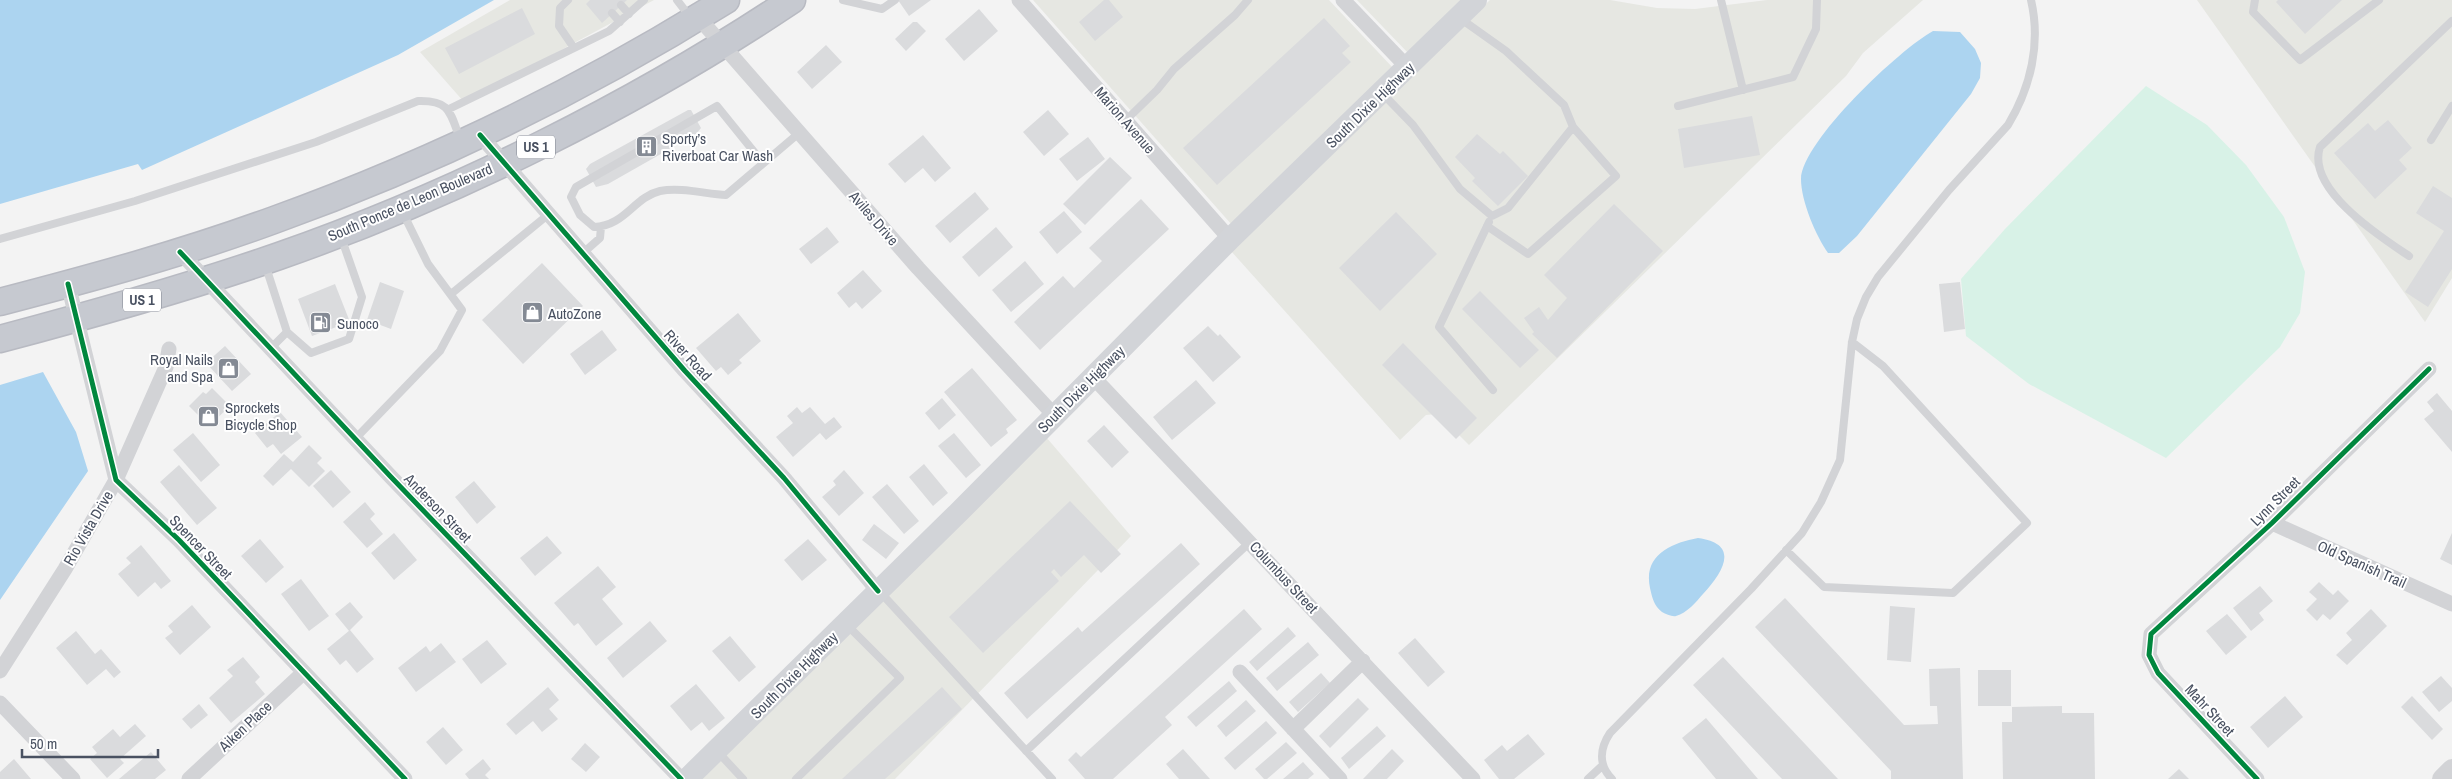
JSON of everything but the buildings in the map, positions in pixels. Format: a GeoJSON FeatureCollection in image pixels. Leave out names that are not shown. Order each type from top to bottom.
{"type":"FeatureCollection","features":[{"type":"Feature","properties":{"kind":"highway","name":"US 1"},"geometry":{"type":"LineString","coordinates":[[0,302],[180,252],[332,198],[470,139],[644,50],[726,0]]}},
{"type":"Feature","properties":{"kind":"highway","name":"South Ponce de Leon Boulevard"},"geometry":{"type":"LineString","coordinates":[[0,339],[78,319],[206,281],[339,233],[400,208],[504,162],[612,107],[721,45],[792,0]]}},
{"type":"Feature","properties":{"kind":"main road","name":"South Dixie Highway"},"geometry":{"type":"LineString","coordinates":[[687,779],[1230,240],[1476,0]]}},
{"type":"Feature","properties":{"kind":"street","name":"Marion Avenue"},"geometry":{"type":"LineString","coordinates":[[1019,0],[1230,240]]}},
{"type":"Feature","properties":{"kind":"street"},"geometry":{"type":"LineString","coordinates":[[1343,0],[1408,68]]}},
{"type":"Feature","properties":{"kind":"street","name":"Aviles Drive"},"geometry":{"type":"LineString","coordinates":[[695,19],[721,45],[918,268],[1054,415]]}},
{"type":"Feature","properties":{"kind":"street","name":"River Road"},"geometry":{"type":"LineString","coordinates":[[470,139],[504,162],[685,371],[784,478],[878,591]]}},
{"type":"Feature","properties":{"kind":"street","name":"Anderson Street"},"geometry":{"type":"LineString","coordinates":[[180,252],[270,349],[681,779]]}},
{"type":"Feature","properties":{"kind":"street"},"geometry":{"type":"LineString","coordinates":[[68,284],[116,480]]}},
{"type":"Feature","properties":{"kind":"street","name":"Rio Vista Drive"},"geometry":{"type":"LineString","coordinates":[[0,670],[65,568],[116,480],[166,367],[169,349]]}},
{"type":"Feature","properties":{"kind":"street","name":"Lynn Street"},"geometry":{"type":"LineString","coordinates":[[2149,655],[2151,634],[2272,523],[2430,369]]}},
{"type":"Feature","properties":{"kind":"street","name":"Columbus Street"},"geometry":{"type":"LineString","coordinates":[[1093,377],[1473,779]]}},
{"type":"Feature","properties":{"kind":"street","name":"Spencer Street"},"geometry":{"type":"LineString","coordinates":[[116,480],[178,540],[303,674],[405,779]]}},
{"type":"Feature","properties":{"kind":"street","name":"Old Spanish Trail"},"geometry":{"type":"LineString","coordinates":[[2272,523],[2452,604]]}},
{"type":"Feature","properties":{"kind":"street","name":"Mahr Street"},"geometry":{"type":"LineString","coordinates":[[2149,655],[2158,673],[2257,779]]}},
{"type":"Feature","properties":{"kind":"street"},"geometry":{"type":"LineString","coordinates":[[1293,729],[1363,661]]}},
{"type":"Feature","properties":{"kind":"street"},"geometry":{"type":"LineString","coordinates":[[1240,672],[1340,779]]}},
{"type":"Feature","properties":{"kind":"street","name":"Aiken Place"},"geometry":{"type":"LineString","coordinates":[[189,779],[303,674]]}},
{"type":"Feature","properties":{"kind":"street"},"geometry":{"type":"LineString","coordinates":[[0,703],[73,779]]}},
{"type":"Feature","properties":{"kind":"street"},"geometry":{"type":"LineString","coordinates":[[2442,779],[2452,770]]}},
{"type":"Feature","properties":{"kind":"lane"},"geometry":{"type":"LineString","coordinates":[[568,0],[560,8],[559,26],[574,48]]}},
{"type":"Feature","properties":{"kind":"lane"},"geometry":{"type":"LineString","coordinates":[[630,0],[636,7]]}},
{"type":"Feature","properties":{"kind":"lane"},"geometry":{"type":"LineString","coordinates":[[449,109],[609,32],[644,0]]}},
{"type":"Feature","properties":{"kind":"lane"},"geometry":{"type":"LineString","coordinates":[[677,0],[695,19]]}},
{"type":"Feature","properties":{"kind":"lane"},"geometry":{"type":"LineString","coordinates":[[843,0],[882,10],[895,0]]}},
{"type":"Feature","properties":{"kind":"lane"},"geometry":{"type":"LineString","coordinates":[[1125,120],[1157,90],[1174,69],[1235,15],[1248,0]]}},
{"type":"Feature","properties":{"kind":"lane"},"geometry":{"type":"LineString","coordinates":[[1721,0],[1743,90]]}},
{"type":"Feature","properties":{"kind":"lane"},"geometry":{"type":"LineString","coordinates":[[1678,106],[1793,77],[1816,29],[1817,0]]}},
{"type":"Feature","properties":{"kind":"lane"},"geometry":{"type":"LineString","coordinates":[[1612,779],[1603,765],[1602,752],[1610,732],[1802,533],[1821,502],[1840,460],[1852,342],[1857,319],[1866,297],[1878,277],[1949,190],[2008,125],[2015,114],[2032,67],[2035,17],[2031,0]]}},
{"type":"Feature","properties":{"kind":"lane"},"geometry":{"type":"LineString","coordinates":[[2255,0],[2253,12],[2300,60],[2379,0]]}},
{"type":"Feature","properties":{"kind":"lane"},"geometry":{"type":"LineString","coordinates":[[621,5],[629,14]]}},
{"type":"Feature","properties":{"kind":"lane"},"geometry":{"type":"LineString","coordinates":[[612,13],[620,22]]}},
{"type":"Feature","properties":{"kind":"lane"},"geometry":{"type":"LineString","coordinates":[[1459,18],[1506,51],[1564,105],[1573,127],[1616,176],[1528,254],[1487,226]]}},
{"type":"Feature","properties":{"kind":"lane"},"geometry":{"type":"LineString","coordinates":[[2409,256],[2366,227],[2344,206],[2322,175],[2317,156],[2320,146],[2452,21]]}},
{"type":"Feature","properties":{"kind":"lane"},"geometry":{"type":"LineString","coordinates":[[1382,93],[1413,125],[1460,189],[1492,216]]}},
{"type":"Feature","properties":{"kind":"lane"},"geometry":{"type":"LineString","coordinates":[[0,240],[135,201],[307,145],[418,101],[435,101],[449,109],[470,139]]}},
{"type":"Feature","properties":{"kind":"lane"},"geometry":{"type":"LineString","coordinates":[[763,163],[717,106],[576,186],[571,197],[580,214],[594,227],[601,227],[626,216],[641,201],[659,191],[676,190],[726,195],[798,133]]}},
{"type":"Feature","properties":{"kind":"lane"},"geometry":{"type":"LineString","coordinates":[[2431,140],[2452,106]]}},
{"type":"Feature","properties":{"kind":"lane"},"geometry":{"type":"LineString","coordinates":[[1493,390],[1439,328],[1492,216],[1508,208],[1573,127]]}},
{"type":"Feature","properties":{"kind":"lane"},"geometry":{"type":"LineString","coordinates":[[356,439],[440,351],[462,310],[428,264],[400,208]]}},
{"type":"Feature","properties":{"kind":"lane"},"geometry":{"type":"LineString","coordinates":[[451,294],[549,214]]}},
{"type":"Feature","properties":{"kind":"lane"},"geometry":{"type":"LineString","coordinates":[[583,253],[600,238],[601,227]]}},
{"type":"Feature","properties":{"kind":"lane"},"geometry":{"type":"LineString","coordinates":[[264,261],[287,332],[312,353],[349,339],[362,297],[339,233]]}},
{"type":"Feature","properties":{"kind":"lane"},"geometry":{"type":"LineString","coordinates":[[270,349],[287,332]]}},
{"type":"Feature","properties":{"kind":"lane"},"geometry":{"type":"LineString","coordinates":[[1786,550],[1824,587],[1953,593],[2027,523],[1883,366],[1852,342]]}},
{"type":"Feature","properties":{"kind":"lane"},"geometry":{"type":"LineString","coordinates":[[1026,751],[1250,542]]}},
{"type":"Feature","properties":{"kind":"lane"},"geometry":{"type":"LineString","coordinates":[[878,591],[1052,779]]}},
{"type":"Feature","properties":{"kind":"lane"},"geometry":{"type":"LineString","coordinates":[[796,779],[900,678],[845,624]]}},
{"type":"Feature","properties":{"kind":"lane"},"geometry":{"type":"LineString","coordinates":[[716,751],[743,779]]}},
{"type":"Feature","properties":{"kind":"lane"},"geometry":{"type":"LineString","coordinates":[[1588,779],[1603,765]]}},
{"type":"Feature","properties":{"kind":"shaded area"},"geometry":{"type":"Polygon","coordinates":[[[510,0],[654,0],[464,102],[420,52],[510,0]]]}},
{"type":"Feature","properties":{"kind":"shaded area"},"geometry":{"type":"Polygon","coordinates":[[[1033,0],[1329,0],[1394,69],[1232,225],[1033,0]]]}},
{"type":"Feature","properties":{"kind":"shaded area"},"geometry":{"type":"Polygon","coordinates":[[[1357,0],[1463,0],[1409,54],[1357,0]]]}},
{"type":"Feature","properties":{"kind":"shaded area"},"geometry":{"type":"Polygon","coordinates":[[[1490,0],[1610,0],[1657,8],[1695,9],[1767,0],[1923,0],[1863,53],[1846,76],[1469,445],[1438,414],[1426,415],[1400,440],[1231,251],[1490,0]]]}},
{"type":"Feature","properties":{"kind":"shaded area"},"geometry":{"type":"Polygon","coordinates":[[[2197,0],[2452,0],[2452,278],[2425,322],[2197,0]]]}},
{"type":"Feature","properties":{"kind":"shaded area"},"geometry":{"type":"Polygon","coordinates":[[[1046,437],[1131,536],[895,779],[700,779],[1046,437]]]}},
{"type":"Feature","properties":{"kind":"green space"},"geometry":{"type":"Polygon","coordinates":[[[2146,86],[2207,125],[2246,165],[2284,217],[2305,272],[2300,313],[2280,347],[2166,458],[2029,384],[1966,336],[1961,279],[2005,229],[2146,86]]]}},
{"type":"Feature","properties":{"kind":"water"},"geometry":{"type":"Polygon","coordinates":[[[0,0],[494,0],[398,55],[142,170],[138,164],[0,204],[0,0]]]}},
{"type":"Feature","properties":{"kind":"water"},"geometry":{"type":"Polygon","coordinates":[[[1933,31],[1960,32],[1975,49],[1981,63],[1980,78],[1971,94],[1857,236],[1839,253],[1828,253],[1814,228],[1806,208],[1801,179],[1806,162],[1817,142],[1855,97],[1899,56],[1933,31]]]}},
{"type":"Feature","properties":{"kind":"water"},"geometry":{"type":"Polygon","coordinates":[[[43,372],[76,432],[88,471],[0,600],[0,385],[43,372]]]}},
{"type":"Feature","properties":{"kind":"water"},"geometry":{"type":"Polygon","coordinates":[[[1698,538],[1711,541],[1720,546],[1724,553],[1722,568],[1710,586],[1688,610],[1676,616],[1662,612],[1655,604],[1650,588],[1649,577],[1651,567],[1661,552],[1669,547],[1698,538]]]}},
{"type":"Feature","properties":{"kind":"cycle path"},"geometry":{"type":"LineString","coordinates":[[480,135],[685,371],[784,478],[878,591]]}},
{"type":"Feature","properties":{"kind":"cycle path"},"geometry":{"type":"LineString","coordinates":[[180,252],[391,477],[681,779]]}},
{"type":"Feature","properties":{"kind":"cycle path"},"geometry":{"type":"LineString","coordinates":[[68,284],[116,480],[179,540],[405,779]]}},
{"type":"Feature","properties":{"kind":"cycle path"},"geometry":{"type":"LineString","coordinates":[[2257,779],[2158,673],[2149,655],[2151,634],[2272,523],[2429,369]]}},
{"type":"Feature","properties":{"kind":"place","name":"Sporty’s Riverboat Car Wash"},"geometry":{"type":"Point","coordinates":[646,147]}},
{"type":"Feature","properties":{"kind":"place","name":"AutoZone"},"geometry":{"type":"Point","coordinates":[532,313]}},
{"type":"Feature","properties":{"kind":"place","name":"Sunoco"},"geometry":{"type":"Point","coordinates":[321,323]}},
{"type":"Feature","properties":{"kind":"place","name":"Royal Nails and Spa"},"geometry":{"type":"Point","coordinates":[229,368]}},
{"type":"Feature","properties":{"kind":"place","name":"Sprockets Bicycle Shop"},"geometry":{"type":"Point","coordinates":[209,416]}}]}
